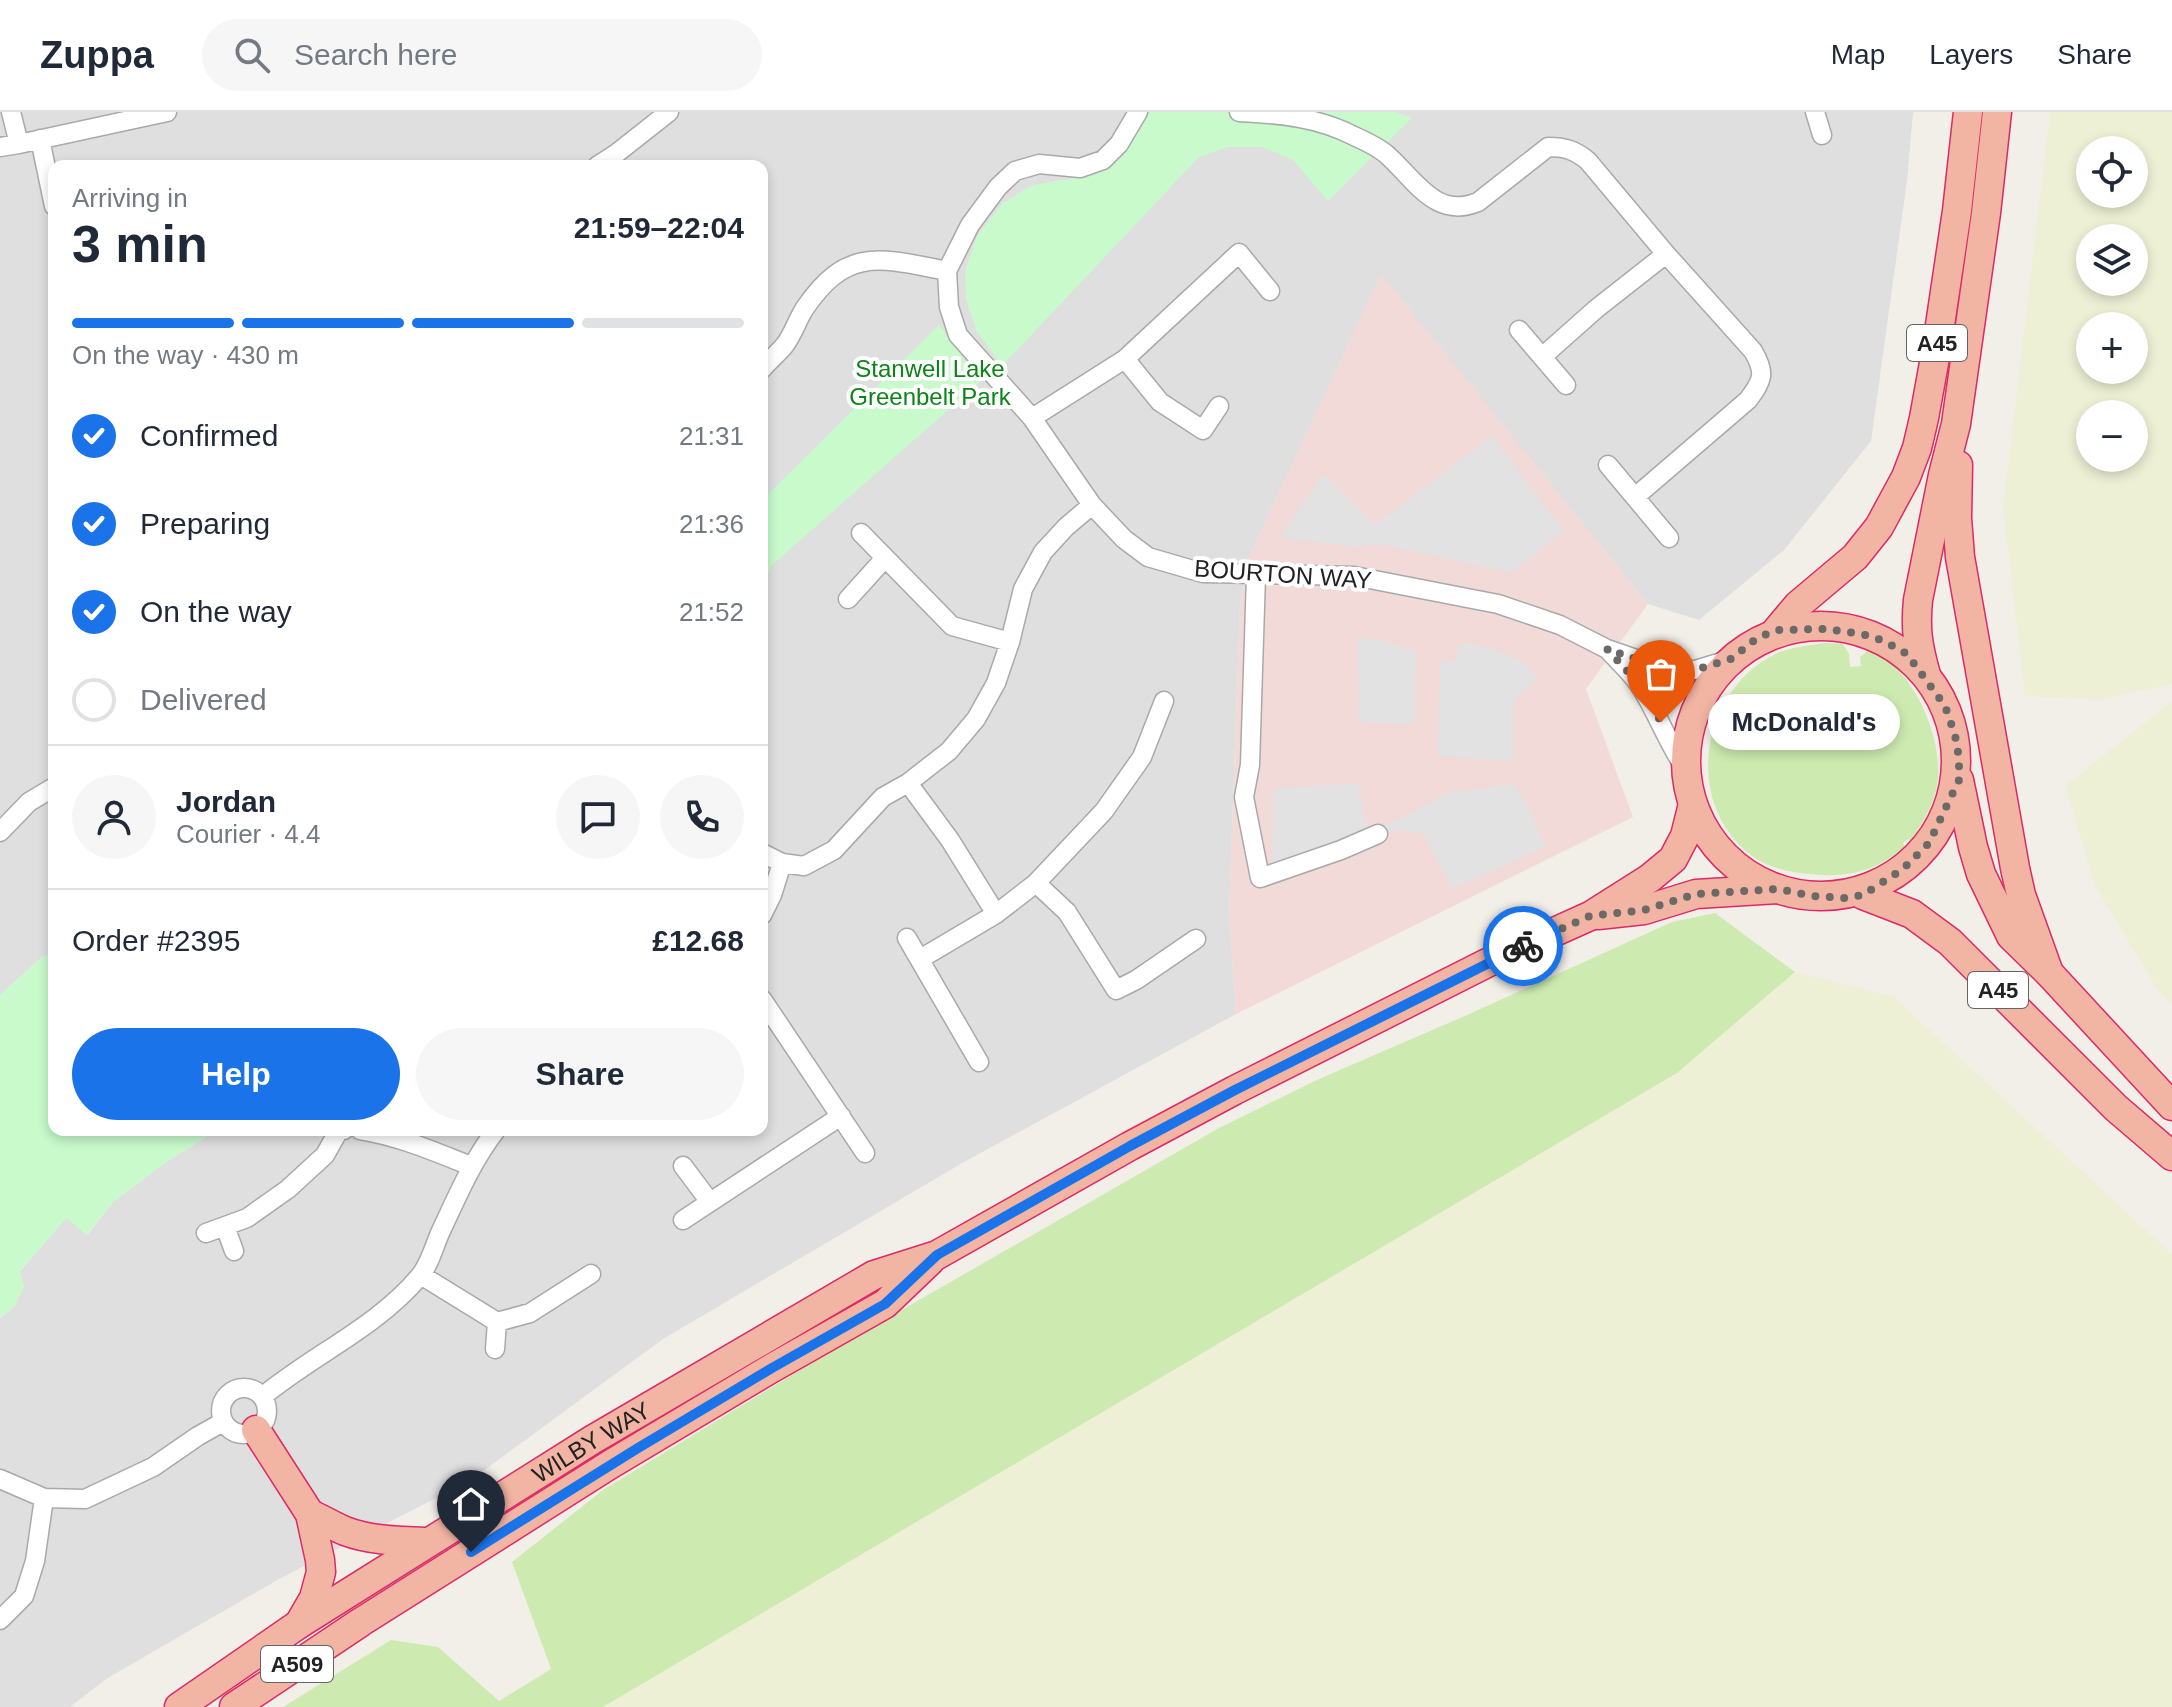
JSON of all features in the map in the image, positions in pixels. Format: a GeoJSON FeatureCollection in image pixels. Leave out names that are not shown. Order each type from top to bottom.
{"type":"FeatureCollection","features":[{"type":"Feature","properties":{"kind":"highway","name":"A45"},"geometry":{"type":"LineString","coordinates":[[1777,630],[1798,605],[1855,557],[1879,527],[1906,477],[1917,448],[1936,352],[1968,112]]}},
{"type":"Feature","properties":{"kind":"highway","name":"A45"},"geometry":{"type":"LineString","coordinates":[[1928,681],[1917,643],[1916,620],[1940,490],[1956,424],[1997,112]]}},
{"type":"Feature","properties":{"kind":"highway","name":"A45"},"geometry":{"type":"LineString","coordinates":[[1956,424],[1960,557],[2015,868],[2021,895],[2049,973]]}},
{"type":"Feature","properties":{"kind":"highway"},"geometry":{"type":"LineString","coordinates":[[1825,629],[1862,634],[1884,641],[1907,654],[1945,706],[1955,735],[1959,780],[1929,843],[1903,869],[1863,895],[1846,898],[1813,896],[1778,889],[1727,855],[1706,832],[1692,808],[1685,768],[1695,714],[1709,685],[1731,659],[1757,638],[1777,630],[1825,629]]}},
{"type":"Feature","properties":{"kind":"highway","name":"A45"},"geometry":{"type":"LineString","coordinates":[[1959,780],[1981,874],[2011,936],[2172,1106]]}},
{"type":"Feature","properties":{"kind":"highway","name":"WILBY WAY"},"geometry":{"type":"LineString","coordinates":[[179,1707],[299,1624],[592,1440],[874,1275],[937,1255],[1235,1090],[1501,956],[1590,916],[1650,878],[1673,859],[1685,836],[1692,808]]}},
{"type":"Feature","properties":{"kind":"highway","name":"WILBY WAY"},"geometry":{"type":"LineString","coordinates":[[1590,916],[1644,910],[1696,894],[1778,889]]}},
{"type":"Feature","properties":{"kind":"highway","name":"A45"},"geometry":{"type":"LineString","coordinates":[[1863,895],[1912,914],[1950,942],[2116,1108],[2172,1156]]}},
{"type":"Feature","properties":{"kind":"highway","name":"WILBY WAY"},"geometry":{"type":"LineString","coordinates":[[234,1707],[361,1622],[587,1479],[885,1304],[937,1255]]}},
{"type":"Feature","properties":{"kind":"highway"},"geometry":{"type":"LineString","coordinates":[[256,1430],[310,1514],[321,1572],[314,1598],[299,1624]]}},
{"type":"Feature","properties":{"kind":"highway"},"geometry":{"type":"LineString","coordinates":[[310,1514],[358,1535],[428,1542]]}},
{"type":"Feature","properties":{"kind":"street"},"geometry":{"type":"LineString","coordinates":[[11,112],[19,144]]}},
{"type":"Feature","properties":{"kind":"street"},"geometry":{"type":"LineString","coordinates":[[0,147],[167,112]]}},
{"type":"Feature","properties":{"kind":"street"},"geometry":{"type":"LineString","coordinates":[[606,160],[669,112]]}},
{"type":"Feature","properties":{"kind":"street"},"geometry":{"type":"LineString","coordinates":[[768,363],[785,345],[804,310],[824,283],[844,268],[865,260],[898,261],[947,271],[970,225],[998,187],[1015,171],[1039,164],[1080,168],[1103,160],[1119,144],[1138,112]]}},
{"type":"Feature","properties":{"kind":"street"},"geometry":{"type":"LineString","coordinates":[[1239,112],[1281,114],[1318,121],[1353,135],[1384,152],[1430,197],[1447,206],[1465,207],[1478,202],[1548,147],[1575,150],[1588,161],[1753,351],[1761,365],[1759,385],[1748,400],[1635,497]]}},
{"type":"Feature","properties":{"kind":"street"},"geometry":{"type":"LineString","coordinates":[[1815,112],[1822,135]]}},
{"type":"Feature","properties":{"kind":"street"},"geometry":{"type":"LineString","coordinates":[[40,139],[48,177]]}},
{"type":"Feature","properties":{"kind":"street"},"geometry":{"type":"LineString","coordinates":[[1032,418],[1125,359],[1239,253],[1270,291]]}},
{"type":"Feature","properties":{"kind":"street"},"geometry":{"type":"LineString","coordinates":[[1542,357],[1596,309],[1666,254]]}},
{"type":"Feature","properties":{"kind":"street","name":"BOURTON WAY"},"geometry":{"type":"LineString","coordinates":[[947,271],[949,307],[958,335],[1032,418],[1092,505],[1124,539],[1148,557],[1203,573],[1354,576],[1435,590],[1531,614],[1607,649],[1668,670],[1695,670],[1731,659]]}},
{"type":"Feature","properties":{"kind":"street"},"geometry":{"type":"LineString","coordinates":[[1519,330],[1566,385]]}},
{"type":"Feature","properties":{"kind":"street"},"geometry":{"type":"LineString","coordinates":[[1125,359],[1160,402],[1203,430],[1219,406]]}},
{"type":"Feature","properties":{"kind":"street"},"geometry":{"type":"LineString","coordinates":[[1608,465],[1669,538]]}},
{"type":"Feature","properties":{"kind":"street"},"geometry":{"type":"LineString","coordinates":[[768,856],[782,863],[804,866],[834,850],[883,797],[908,783],[949,751],[976,719],[996,683],[1023,589],[1043,552],[1092,505]]}},
{"type":"Feature","properties":{"kind":"street"},"geometry":{"type":"LineString","coordinates":[[861,533],[952,626],[1010,642]]}},
{"type":"Feature","properties":{"kind":"street"},"geometry":{"type":"LineString","coordinates":[[848,599],[885,558]]}},
{"type":"Feature","properties":{"kind":"street"},"geometry":{"type":"LineString","coordinates":[[1256,575],[1250,765],[1244,797],[1260,878],[1378,834]]}},
{"type":"Feature","properties":{"kind":"street","name":"BOURTON WAY"},"geometry":{"type":"LineString","coordinates":[[1607,649],[1641,686],[1672,749],[1685,768]]}},
{"type":"Feature","properties":{"kind":"street"},"geometry":{"type":"LineString","coordinates":[[920,959],[996,914],[1036,883],[1104,811],[1142,757],[1164,701]]}},
{"type":"Feature","properties":{"kind":"street"},"geometry":{"type":"LineString","coordinates":[[908,783],[950,840],[996,914]]}},
{"type":"Feature","properties":{"kind":"street"},"geometry":{"type":"LineString","coordinates":[[0,832],[29,802],[48,791]]}},
{"type":"Feature","properties":{"kind":"street"},"geometry":{"type":"LineString","coordinates":[[768,903],[782,863]]}},
{"type":"Feature","properties":{"kind":"street"},"geometry":{"type":"LineString","coordinates":[[1036,883],[1067,912],[1116,990],[1196,939]]}},
{"type":"Feature","properties":{"kind":"street"},"geometry":{"type":"LineString","coordinates":[[907,938],[979,1062]]}},
{"type":"Feature","properties":{"kind":"street"},"geometry":{"type":"LineString","coordinates":[[768,1008],[865,1153]]}},
{"type":"Feature","properties":{"kind":"street"},"geometry":{"type":"LineString","coordinates":[[683,1220],[841,1116]]}},
{"type":"Feature","properties":{"kind":"street"},"geometry":{"type":"LineString","coordinates":[[206,1233],[247,1218],[288,1189],[325,1155],[336,1136]]}},
{"type":"Feature","properties":{"kind":"street"},"geometry":{"type":"LineString","coordinates":[[388,1136],[471,1166]]}},
{"type":"Feature","properties":{"kind":"street"},"geometry":{"type":"LineString","coordinates":[[262,1397],[349,1338],[421,1275],[471,1166],[492,1136]]}},
{"type":"Feature","properties":{"kind":"street"},"geometry":{"type":"LineString","coordinates":[[683,1166],[710,1202]]}},
{"type":"Feature","properties":{"kind":"street"},"geometry":{"type":"LineString","coordinates":[[225,1226],[234,1251]]}},
{"type":"Feature","properties":{"kind":"street"},"geometry":{"type":"LineString","coordinates":[[421,1275],[497,1322],[530,1313],[591,1274]]}},
{"type":"Feature","properties":{"kind":"street"},"geometry":{"type":"LineString","coordinates":[[495,1349],[497,1322]]}},
{"type":"Feature","properties":{"kind":"street"},"geometry":{"type":"LineString","coordinates":[[247,1388],[255,1391],[266,1404],[265,1419],[249,1434],[234,1432],[223,1422],[221,1406],[231,1392],[247,1388]]}},
{"type":"Feature","properties":{"kind":"street"},"geometry":{"type":"LineString","coordinates":[[0,1479],[44,1498],[85,1499],[153,1467],[223,1422]]}},
{"type":"Feature","properties":{"kind":"street"},"geometry":{"type":"LineString","coordinates":[[0,1620],[24,1596],[35,1561],[44,1498]]}},
{"type":"Feature","properties":{"kind":"shaded area"},"geometry":{"type":"Polygon","coordinates":[[[0,112],[1913,112],[1907,181],[1871,441],[1784,550],[1699,620],[1648,604],[1381,275],[1249,557],[1240,606],[1229,914],[1236,1014],[964,1162],[663,1339],[471,1480],[279,1579],[106,1679],[70,1707],[0,1707],[0,1318],[15,1306],[20,1271],[67,1217],[87,1235],[113,1202],[166,1162],[207,1136],[768,1136],[768,160],[48,160],[48,956],[42,957],[0,995],[0,112]]]}},
{"type":"Feature","properties":{"kind":"shaded area"},"geometry":{"type":"Polygon","coordinates":[[[1381,274],[1648,604],[1586,689],[1633,817],[1236,1014],[1229,914],[1240,606],[1249,557],[1381,274]]]}},
{"type":"Feature","properties":{"kind":"shaded area"},"geometry":{"type":"Polygon","coordinates":[[[1492,436],[1564,531],[1512,573],[1381,544],[1355,547],[1280,537],[1323,474],[1375,525],[1492,436]]]}},
{"type":"Feature","properties":{"kind":"shaded area"},"geometry":{"type":"Polygon","coordinates":[[[1358,638],[1382,640],[1416,652],[1414,724],[1359,722],[1358,638]]]}},
{"type":"Feature","properties":{"kind":"shaded area"},"geometry":{"type":"Polygon","coordinates":[[[1468,643],[1522,661],[1537,677],[1514,701],[1513,761],[1438,756],[1440,662],[1456,661],[1458,644],[1468,643]]]}},
{"type":"Feature","properties":{"kind":"shaded area"},"geometry":{"type":"Polygon","coordinates":[[[1358,783],[1367,830],[1402,818],[1447,793],[1513,784],[1530,810],[1545,847],[1452,889],[1423,833],[1397,830],[1272,863],[1274,789],[1358,783]]]}},
{"type":"Feature","properties":{"kind":"green space"},"geometry":{"type":"Polygon","coordinates":[[[1148,112],[1396,112],[1412,118],[1328,201],[1293,160],[1262,147],[1228,147],[1199,157],[1002,366],[976,330],[966,299],[965,272],[977,236],[1002,204],[1032,185],[1094,175],[1116,161],[1148,112]]]}},
{"type":"Feature","properties":{"kind":"green space"},"geometry":{"type":"Polygon","coordinates":[[[2050,112],[2172,112],[2172,684],[2100,700],[2025,696],[2003,508],[2050,112]]]}},
{"type":"Feature","properties":{"kind":"green space","name":"Stanwell Lake Greenbelt Park"},"geometry":{"type":"Polygon","coordinates":[[[939,325],[980,382],[772,565],[768,574],[768,494],[939,325]]]}},
{"type":"Feature","properties":{"kind":"green space"},"geometry":{"type":"Polygon","coordinates":[[[1826,643],[1843,644],[1849,654],[1850,667],[1861,666],[1860,657],[1869,650],[1885,658],[1899,671],[1922,704],[1938,762],[1935,796],[1911,841],[1908,839],[1903,843],[1905,847],[1894,856],[1871,868],[1836,875],[1786,871],[1751,855],[1730,834],[1716,809],[1709,781],[1709,753],[1715,725],[1727,699],[1745,676],[1782,651],[1826,643]]]}},
{"type":"Feature","properties":{"kind":"green space"},"geometry":{"type":"Polygon","coordinates":[[[2172,701],[2172,1006],[2157,989],[2095,886],[2065,786],[2172,701]]]}},
{"type":"Feature","properties":{"kind":"green space"},"geometry":{"type":"Polygon","coordinates":[[[1715,913],[1795,972],[1677,1073],[603,1707],[283,1707],[391,1640],[438,1647],[499,1701],[551,1669],[512,1562],[603,1490],[851,1339],[1219,1128],[1319,1079],[1672,922],[1715,913]]]}},
{"type":"Feature","properties":{"kind":"green space"},"geometry":{"type":"Polygon","coordinates":[[[48,956],[48,1136],[207,1136],[166,1162],[113,1202],[86,1235],[67,1218],[20,1270],[24,1287],[15,1306],[0,1317],[0,995],[42,957],[48,956]]]}},
{"type":"Feature","properties":{"kind":"green space"},"geometry":{"type":"Polygon","coordinates":[[[1795,972],[1894,997],[2172,1254],[2172,1707],[603,1707],[1677,1073],[1795,972]]]}},
{"type":"Feature","properties":{"kind":"way so far"},"geometry":{"type":"LineString","coordinates":[[1523,946],[1590,916],[1644,910],[1696,894],[1778,889],[1813,896],[1846,898],[1863,895],[1918,857],[1937,828],[1959,780],[1955,735],[1945,706],[1907,654],[1884,641],[1862,634],[1825,629],[1777,630],[1757,638],[1731,659],[1695,670],[1668,670],[1607,649],[1641,686],[1661,722]]}},
{"type":"Feature","properties":{"kind":"place","name":"McDonald's"},"geometry":{"type":"Point","coordinates":[1661,722]}},
{"type":"Feature","properties":{"kind":"route"},"geometry":{"type":"LineString","coordinates":[[471,1552],[638,1448],[885,1304],[937,1255],[1235,1090],[1523,946]]}}]}
